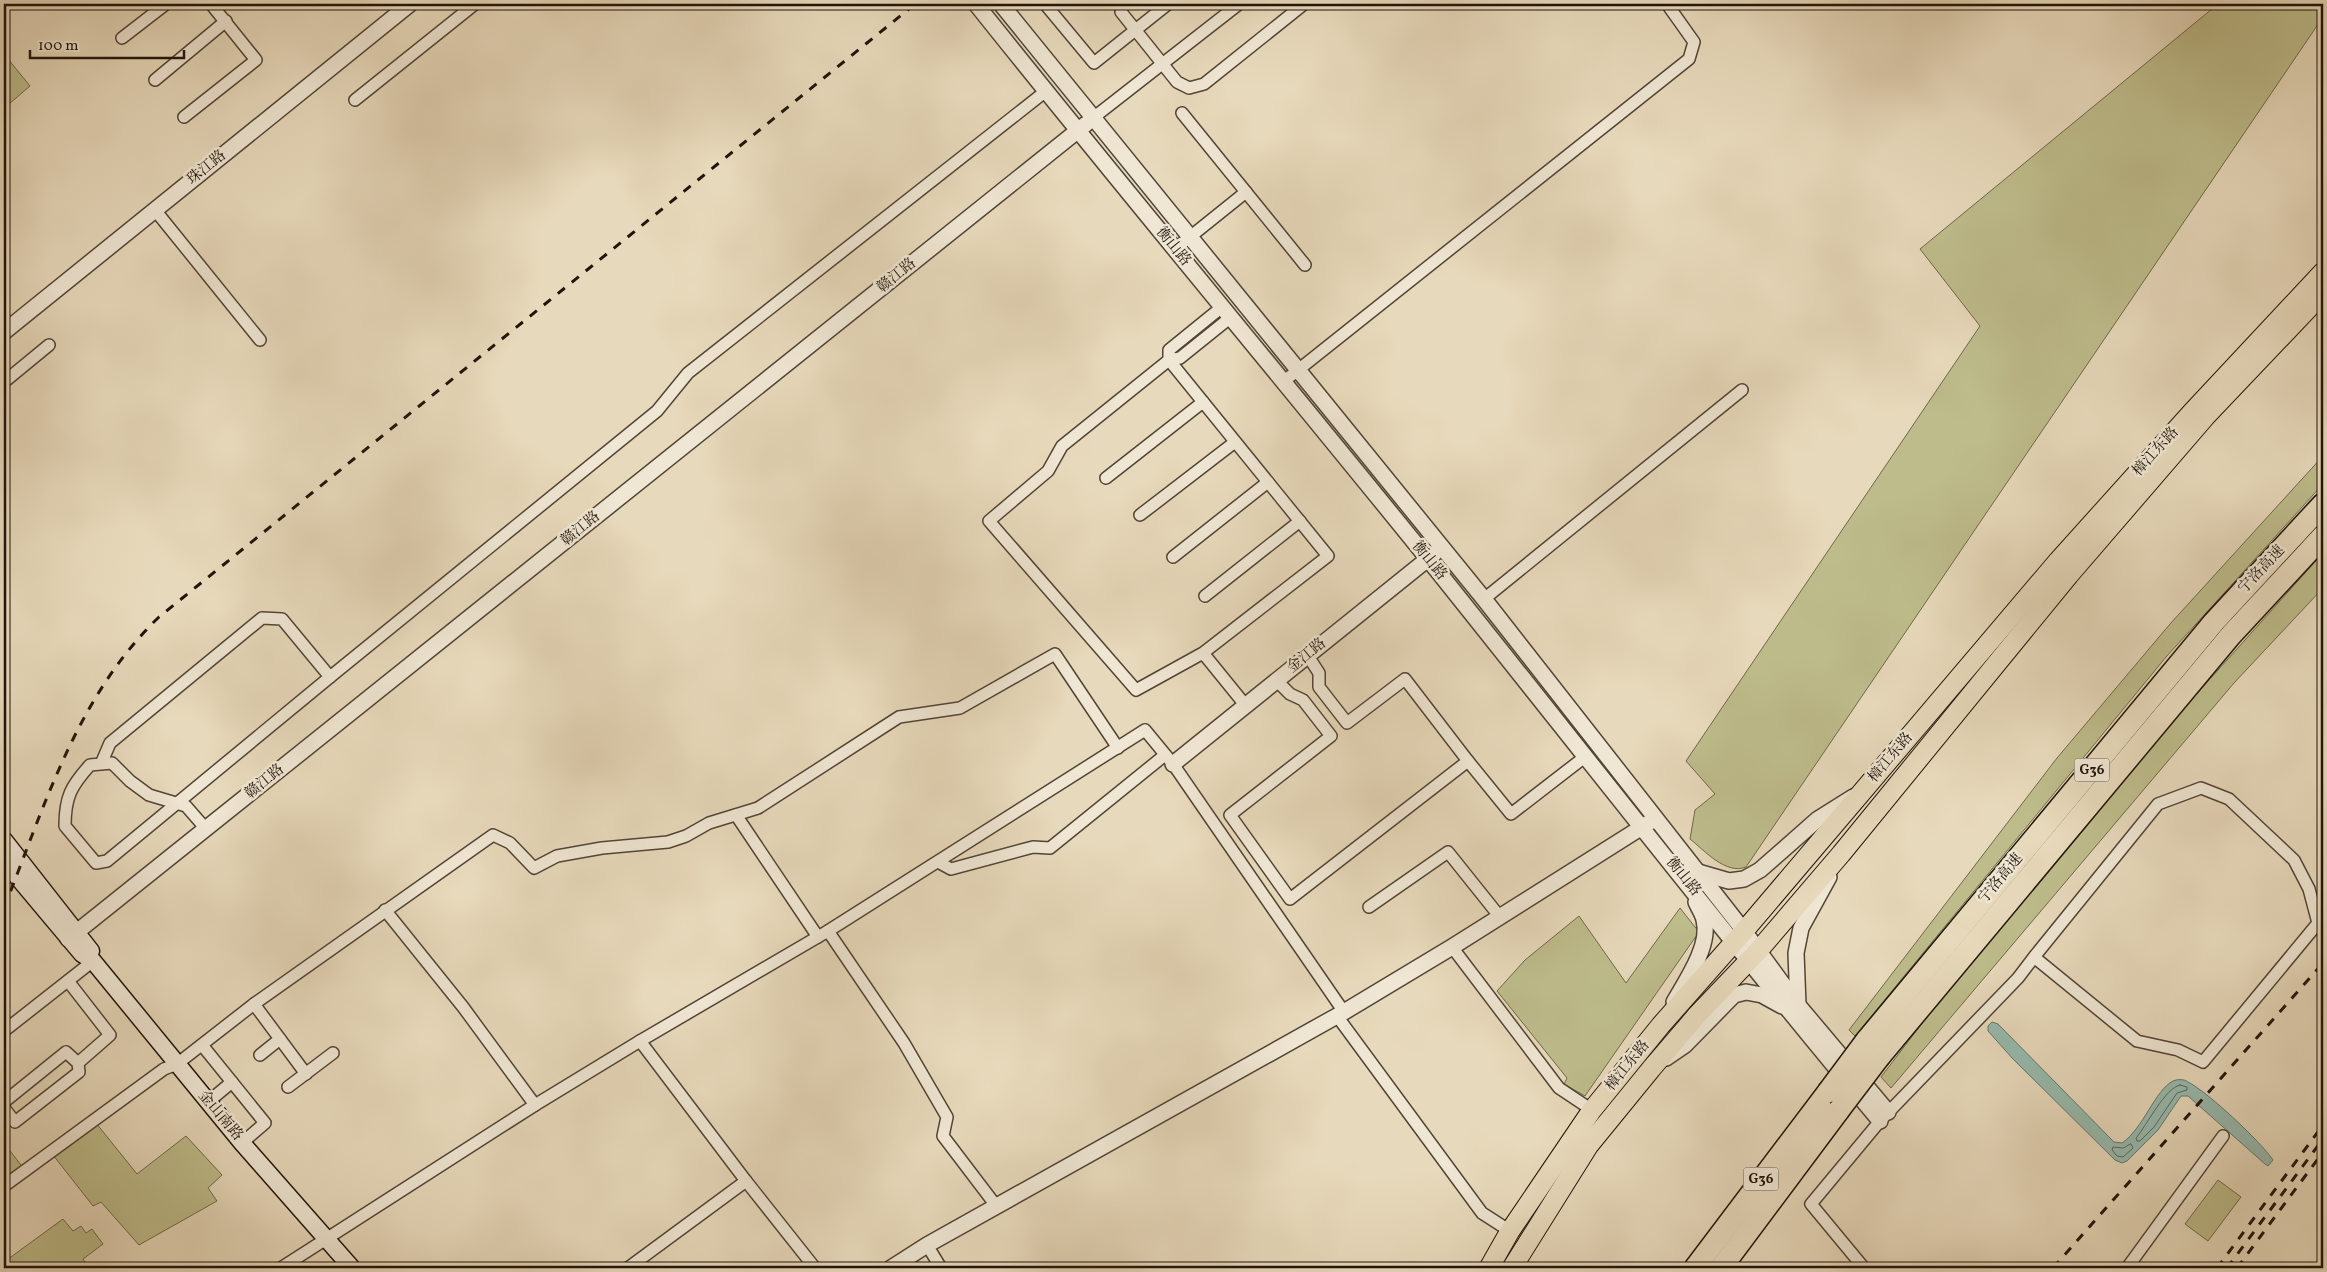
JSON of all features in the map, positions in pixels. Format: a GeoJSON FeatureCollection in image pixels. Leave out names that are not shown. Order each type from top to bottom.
{"type":"FeatureCollection","features":[{"type":"Feature","properties":{"kind":"highway","name":"宁洛高速"},"geometry":{"type":"LineString","coordinates":[[1721,1268],[1840,1110],[1873,1049],[2214,622],[2323,504]]}},
{"type":"Feature","properties":{"kind":"highway","name":"宁洛高速"},"geometry":{"type":"LineString","coordinates":[[1696,1268],[1828,1092],[1873,1049],[2231,635],[2323,536]]}},
{"type":"Feature","properties":{"kind":"main road","name":"樟江东路"},"geometry":{"type":"LineString","coordinates":[[1489,1268],[1510,1231],[1592,1110],[1661,1025],[1740,936],[2058,561],[2193,410],[2323,272]]}},
{"type":"Feature","properties":{"kind":"main road","name":"樟江东路"},"geometry":{"type":"LineString","coordinates":[[1512,1268],[1589,1145],[1651,1069],[1698,1014],[1754,955],[1841,854],[2076,567],[2206,416],[2323,293]]}},
{"type":"Feature","properties":{"kind":"main road","name":"金山南路"},"geometry":{"type":"LineString","coordinates":[[4,840],[73,936]]}},
{"type":"Feature","properties":{"kind":"main road","name":"金山南路"},"geometry":{"type":"LineString","coordinates":[[4,864],[73,936],[90,948],[93,961],[208,1102],[352,1268]]}},
{"type":"Feature","properties":{"kind":"street"},"geometry":{"type":"LineString","coordinates":[[122,38],[166,4]]}},
{"type":"Feature","properties":{"kind":"street"},"geometry":{"type":"LineString","coordinates":[[184,117],[256,60],[211,4]]}},
{"type":"Feature","properties":{"kind":"street","name":"珠江路"},"geometry":{"type":"LineString","coordinates":[[4,332],[410,4]]}},
{"type":"Feature","properties":{"kind":"street"},"geometry":{"type":"LineString","coordinates":[[355,100],[475,4]]}},
{"type":"Feature","properties":{"kind":"street","name":"衡山路"},"geometry":{"type":"LineString","coordinates":[[976,4],[1428,559],[1643,828],[1692,876]]}},
{"type":"Feature","properties":{"kind":"street","name":"衡山路"},"geometry":{"type":"LineString","coordinates":[[1001,4],[1484,599],[1655,818],[1692,876],[1793,1007],[1884,1116]]}},
{"type":"Feature","properties":{"kind":"street"},"geometry":{"type":"LineString","coordinates":[[1045,4],[1094,64],[1168,4]]}},
{"type":"Feature","properties":{"kind":"street"},"geometry":{"type":"LineString","coordinates":[[1093,118],[1239,4]]}},
{"type":"Feature","properties":{"kind":"street"},"geometry":{"type":"LineString","coordinates":[[1121,12],[1177,82],[1189,88],[1204,84],[1304,4]]}},
{"type":"Feature","properties":{"kind":"street"},"geometry":{"type":"LineString","coordinates":[[1283,382],[1688,59],[1694,42],[1667,4]]}},
{"type":"Feature","properties":{"kind":"street"},"geometry":{"type":"LineString","coordinates":[[155,80],[226,22]]}},
{"type":"Feature","properties":{"kind":"street"},"geometry":{"type":"LineString","coordinates":[[206,829],[186,806],[176,803],[150,795],[130,781],[112,763],[90,765],[78,779],[65,803],[64,826],[96,863],[107,861],[176,803],[658,412],[688,373],[1046,91]]}},
{"type":"Feature","properties":{"kind":"street"},"geometry":{"type":"LineString","coordinates":[[1182,113],[1305,265]]}},
{"type":"Feature","properties":{"kind":"street","name":"赣江路"},"geometry":{"type":"LineString","coordinates":[[73,936],[1093,118]]}},
{"type":"Feature","properties":{"kind":"street"},"geometry":{"type":"LineString","coordinates":[[1175,249],[1246,192]]}},
{"type":"Feature","properties":{"kind":"street"},"geometry":{"type":"LineString","coordinates":[[155,210],[260,340]]}},
{"type":"Feature","properties":{"kind":"street"},"geometry":{"type":"LineString","coordinates":[[1169,360],[1062,446],[1048,471],[990,522],[1136,690],[1203,653],[1328,556],[1169,360],[1169,350],[1226,312]]}},
{"type":"Feature","properties":{"kind":"street"},"geometry":{"type":"LineString","coordinates":[[4,382],[49,345]]}},
{"type":"Feature","properties":{"kind":"street"},"geometry":{"type":"LineString","coordinates":[[1484,599],[1742,390]]}},
{"type":"Feature","properties":{"kind":"street"},"geometry":{"type":"LineString","coordinates":[[1106,478],[1203,402]]}},
{"type":"Feature","properties":{"kind":"street"},"geometry":{"type":"LineString","coordinates":[[1140,515],[1235,442]]}},
{"type":"Feature","properties":{"kind":"street"},"geometry":{"type":"LineString","coordinates":[[1173,557],[1268,482]]}},
{"type":"Feature","properties":{"kind":"street"},"geometry":{"type":"LineString","coordinates":[[1205,596],[1300,522]]}},
{"type":"Feature","properties":{"kind":"street","name":"金江路"},"geometry":{"type":"LineString","coordinates":[[1169,760],[1246,706],[1442,547]]}},
{"type":"Feature","properties":{"kind":"street"},"geometry":{"type":"LineString","coordinates":[[101,764],[110,743],[262,618],[282,619],[330,678]]}},
{"type":"Feature","properties":{"kind":"street"},"geometry":{"type":"LineString","coordinates":[[1203,653],[1246,706]]}},
{"type":"Feature","properties":{"kind":"street"},"geometry":{"type":"LineString","coordinates":[[4,1186],[164,1069],[177,1064],[254,1004],[493,835],[510,842],[534,868],[557,856],[602,848],[668,842],[686,836],[709,823],[758,808],[899,717],[960,708],[1055,654],[1118,748]]}},
{"type":"Feature","properties":{"kind":"street"},"geometry":{"type":"LineString","coordinates":[[1308,656],[1320,673],[1319,687],[1347,723]]}},
{"type":"Feature","properties":{"kind":"street"},"geometry":{"type":"LineString","coordinates":[[1468,761],[1290,899],[1230,814],[1404,679],[1511,814],[1586,756]]}},
{"type":"Feature","properties":{"kind":"street"},"geometry":{"type":"LineString","coordinates":[[1277,681],[1290,694],[1302,700],[1331,736]]}},
{"type":"Feature","properties":{"kind":"street"},"geometry":{"type":"LineString","coordinates":[[281,1268],[535,1105],[640,1040],[823,934],[1145,730],[1169,760],[1341,1014],[1482,1213],[1510,1231]]}},
{"type":"Feature","properties":{"kind":"street"},"geometry":{"type":"LineString","coordinates":[[938,862],[952,869],[1033,847],[1050,848],[1169,760]]}},
{"type":"Feature","properties":{"kind":"street"},"geometry":{"type":"LineString","coordinates":[[1864,1268],[1811,1204],[1884,1116],[2018,978],[2034,958],[2158,804],[2201,788],[2229,799],[2294,860],[2310,889],[2318,923],[2203,1062],[2178,1050],[2136,1041],[2034,958]]}},
{"type":"Feature","properties":{"kind":"street"},"geometry":{"type":"LineString","coordinates":[[1661,1025],[1699,957],[1704,932],[1704,920],[1692,876],[1729,881],[1744,879],[1760,870],[1818,819],[1864,790]]}},
{"type":"Feature","properties":{"kind":"street"},"geometry":{"type":"LineString","coordinates":[[736,815],[904,1043],[947,1117],[943,1136],[997,1207]]}},
{"type":"Feature","properties":{"kind":"street"},"geometry":{"type":"LineString","coordinates":[[890,1268],[1341,1014],[1643,828],[1655,818]]}},
{"type":"Feature","properties":{"kind":"street"},"geometry":{"type":"LineString","coordinates":[[1369,906],[1448,852],[1500,917]]}},
{"type":"Feature","properties":{"kind":"street"},"geometry":{"type":"LineString","coordinates":[[1651,1069],[1684,1045],[1734,995],[1746,992],[1762,995],[1793,1007],[1796,952],[1801,928],[1841,854]]}},
{"type":"Feature","properties":{"kind":"street"},"geometry":{"type":"LineString","coordinates":[[385,910],[463,1007],[535,1105]]}},
{"type":"Feature","properties":{"kind":"street"},"geometry":{"type":"LineString","coordinates":[[1452,947],[1559,1088],[1592,1110]]}},
{"type":"Feature","properties":{"kind":"street"},"geometry":{"type":"LineString","coordinates":[[4,1031],[93,961]]}},
{"type":"Feature","properties":{"kind":"street"},"geometry":{"type":"LineString","coordinates":[[68,980],[110,1034],[78,1063]]}},
{"type":"Feature","properties":{"kind":"street"},"geometry":{"type":"LineString","coordinates":[[254,1004],[306,1074]]}},
{"type":"Feature","properties":{"kind":"street"},"geometry":{"type":"LineString","coordinates":[[260,1054],[280,1040]]}},
{"type":"Feature","properties":{"kind":"street"},"geometry":{"type":"LineString","coordinates":[[640,1040],[746,1181],[815,1268]]}},
{"type":"Feature","properties":{"kind":"street"},"geometry":{"type":"LineString","coordinates":[[202,1044],[265,1123],[242,1142]]}},
{"type":"Feature","properties":{"kind":"street"},"geometry":{"type":"LineString","coordinates":[[4,1102],[66,1052],[78,1063],[79,1072],[15,1122],[4,1108]]}},
{"type":"Feature","properties":{"kind":"street"},"geometry":{"type":"LineString","coordinates":[[288,1088],[333,1053]]}},
{"type":"Feature","properties":{"kind":"street"},"geometry":{"type":"LineString","coordinates":[[208,1102],[232,1082]]}},
{"type":"Feature","properties":{"kind":"street"},"geometry":{"type":"LineString","coordinates":[[2126,1268],[2223,1136]]}},
{"type":"Feature","properties":{"kind":"street"},"geometry":{"type":"LineString","coordinates":[[628,1268],[746,1181]]}},
{"type":"Feature","properties":{"kind":"street"},"geometry":{"type":"LineString","coordinates":[[927,1246],[941,1268]]}},
{"type":"Feature","properties":{"kind":"shaded area"},"geometry":{"type":"Polygon","coordinates":[[[2218,4],[2323,4],[2323,17],[1746,867],[1738,869],[1723,865],[1690,839],[1695,810],[1715,794],[1686,761],[1980,326],[1920,249],[2218,4]]]}},
{"type":"Feature","properties":{"kind":"shaded area"},"geometry":{"type":"Polygon","coordinates":[[[4,54],[30,86],[9,104],[4,98],[4,54]]]}},
{"type":"Feature","properties":{"kind":"shaded area"},"geometry":{"type":"Polygon","coordinates":[[[2323,456],[2323,484],[2166,657],[1855,1036],[1849,1030],[2057,758],[2170,624],[2323,456]]]}},
{"type":"Feature","properties":{"kind":"shaded area"},"geometry":{"type":"Polygon","coordinates":[[[2323,553],[2323,588],[2234,683],[1891,1088],[1881,1077],[1946,992],[2149,747],[2323,553]]]}},
{"type":"Feature","properties":{"kind":"shaded area"},"geometry":{"type":"Polygon","coordinates":[[[1680,908],[1699,932],[1585,1096],[1564,1084],[1567,1078],[1497,991],[1525,960],[1579,916],[1626,983],[1680,908]]]}},
{"type":"Feature","properties":{"kind":"shaded area"},"geometry":{"type":"Polygon","coordinates":[[[96,1123],[137,1174],[186,1136],[222,1175],[208,1188],[217,1201],[139,1245],[101,1202],[93,1206],[53,1155],[96,1123]]]}},
{"type":"Feature","properties":{"kind":"shaded area"},"geometry":{"type":"Polygon","coordinates":[[[4,1143],[24,1169],[4,1184],[4,1143]]]}},
{"type":"Feature","properties":{"kind":"shaded area"},"geometry":{"type":"Polygon","coordinates":[[[2218,1180],[2241,1197],[2208,1241],[2185,1224],[2218,1180]]]}},
{"type":"Feature","properties":{"kind":"shaded area"},"geometry":{"type":"Polygon","coordinates":[[[63,1219],[73,1231],[81,1226],[86,1233],[92,1229],[103,1244],[83,1259],[89,1268],[4,1268],[4,1262],[63,1219]]]}},
{"type":"Feature","properties":{"kind":"water"},"geometry":{"type":"Polygon","coordinates":[[[1992,1022],[1998,1024],[2114,1142],[2122,1143],[2129,1137],[2160,1093],[2173,1081],[2183,1080],[2197,1087],[2221,1106],[2273,1160],[2268,1166],[2265,1164],[2188,1096],[2181,1096],[2158,1130],[2127,1161],[2122,1163],[2115,1160],[2013,1059],[1988,1031],[1988,1026],[1992,1022]]]}},
{"type":"Feature","properties":{"kind":"railway"},"geometry":{"type":"LineString","coordinates":[[4,908],[49,791],[85,717],[106,681],[130,648],[159,617],[915,4]]}},
{"type":"Feature","properties":{"kind":"railway"},"geometry":{"type":"LineString","coordinates":[[2053,1268],[2323,963]]}},
{"type":"Feature","properties":{"kind":"railway"},"geometry":{"type":"LineString","coordinates":[[2217,1268],[2323,1125]]}},
{"type":"Feature","properties":{"kind":"railway"},"geometry":{"type":"LineString","coordinates":[[2227,1268],[2323,1139]]}},
{"type":"Feature","properties":{"kind":"railway"},"geometry":{"type":"LineString","coordinates":[[2237,1268],[2323,1152]]}}]}
